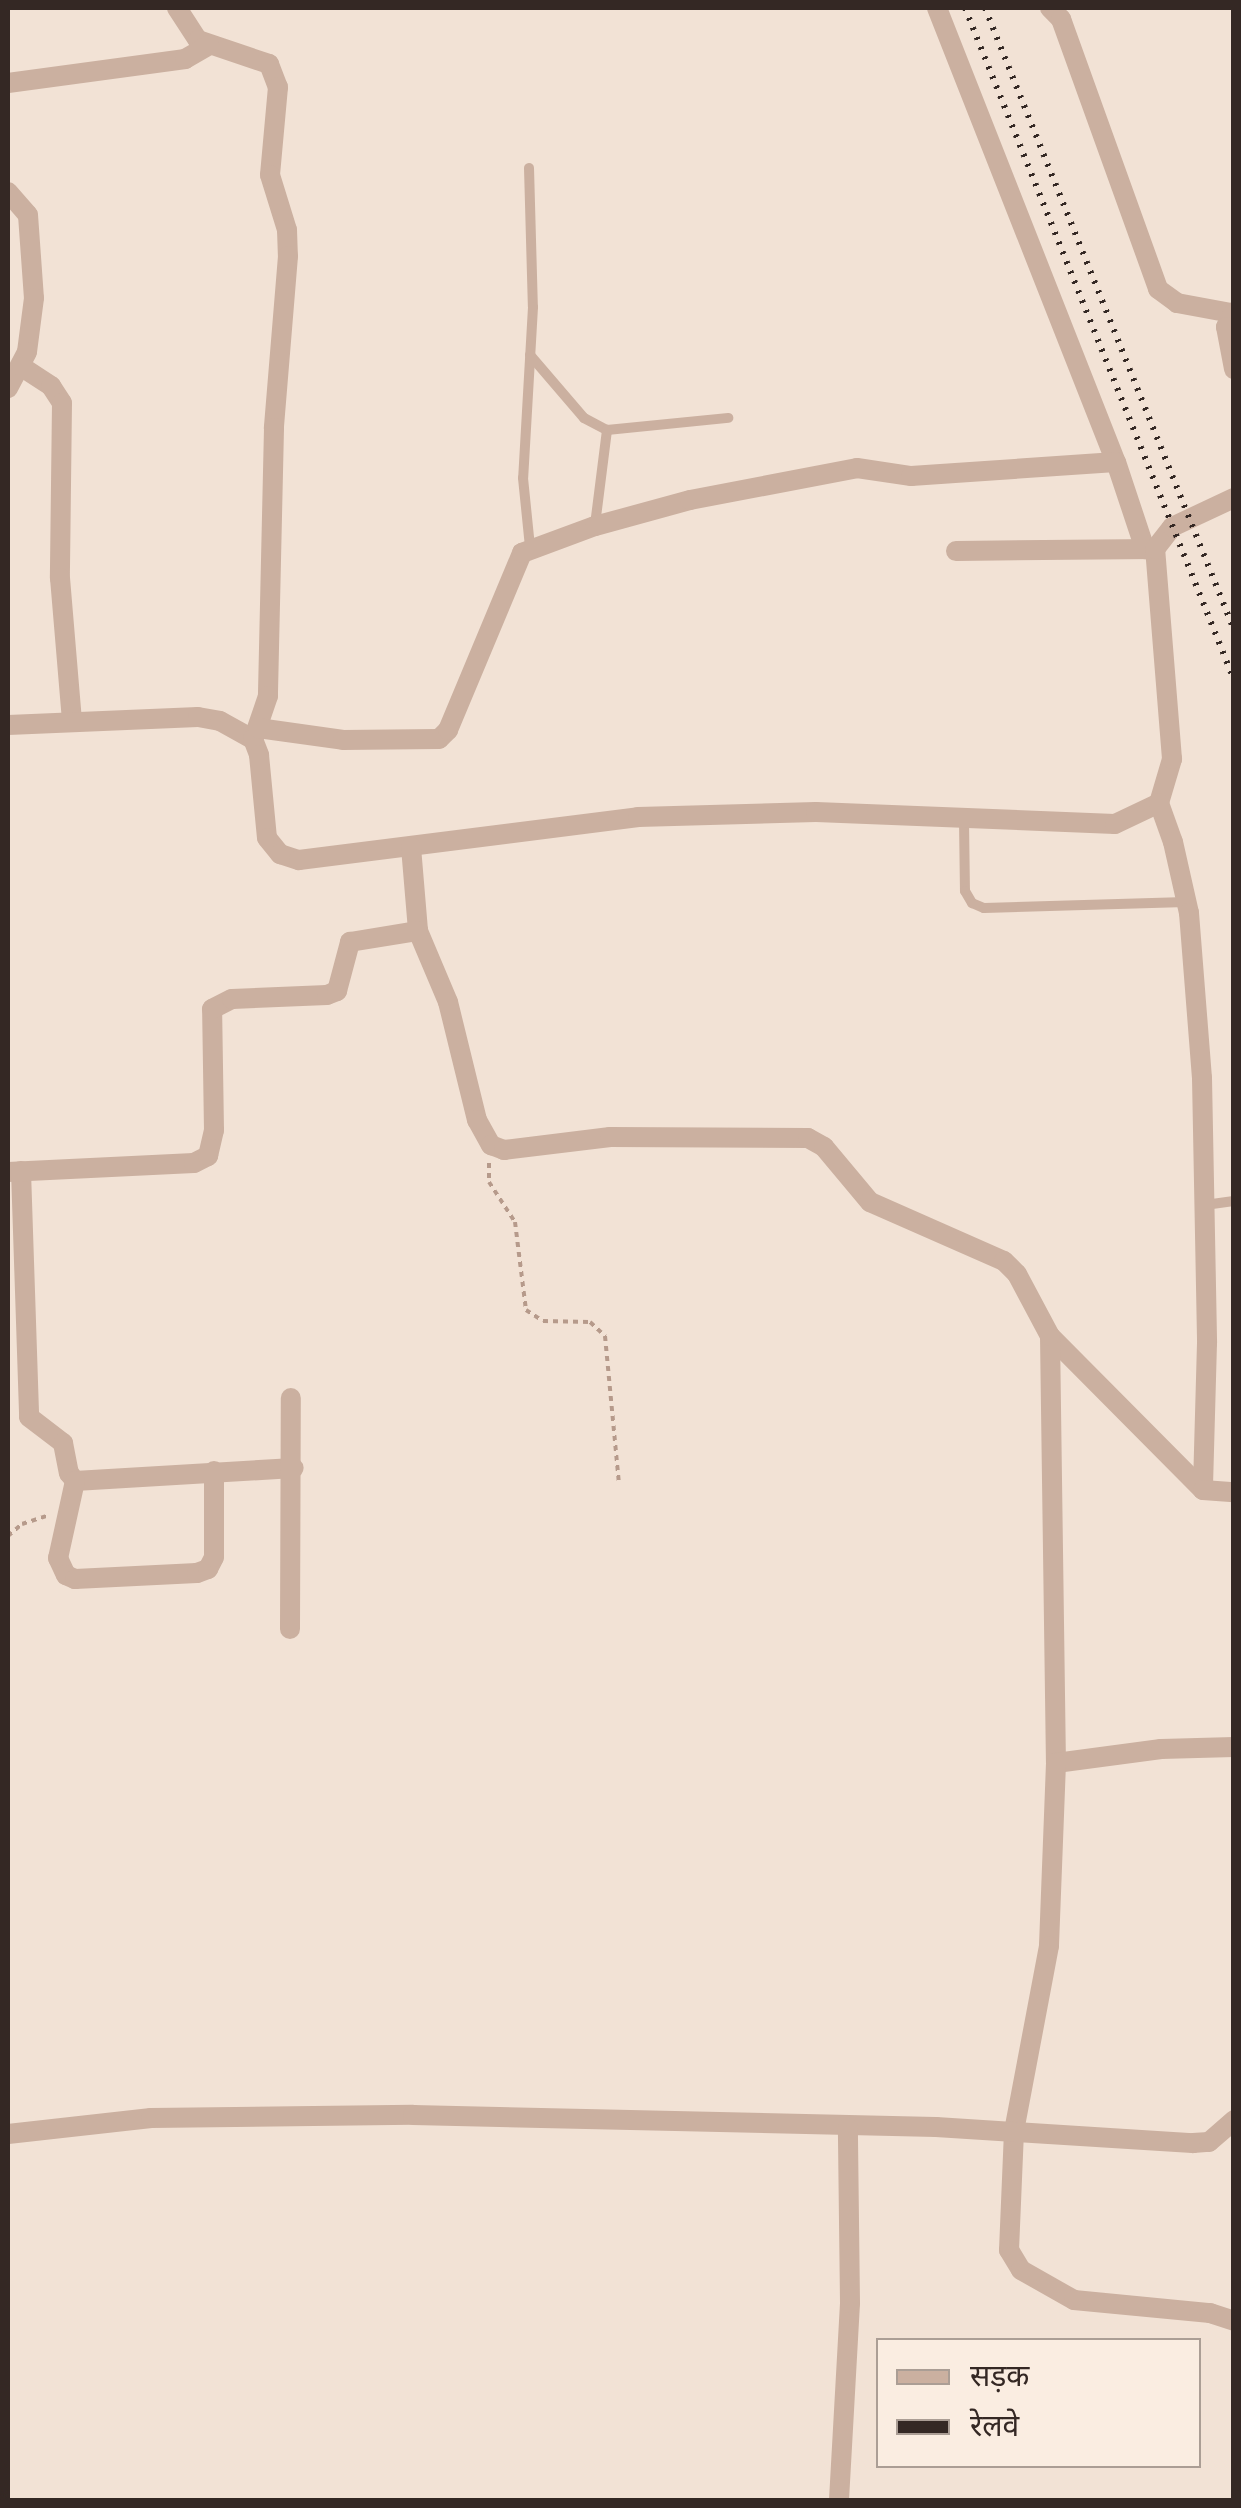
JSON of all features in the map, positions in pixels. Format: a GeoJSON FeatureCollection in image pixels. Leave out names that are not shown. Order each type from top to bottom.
{"type":"FeatureCollection","features":[{"type":"Feature","properties":{"kind":"street"},"geometry":{"type":"LineString","coordinates":[[177,8],[190,31],[208,45],[269,64],[278,87],[270,176],[287,230],[288,256],[274,428],[268,696],[255,734],[267,838],[280,854],[299,860],[638,817],[816,812],[964,821],[1115,824],[1159,803]]}},
{"type":"Feature","properties":{"kind":"street"},"geometry":{"type":"LineString","coordinates":[[937,8],[1150,549],[1172,759],[1159,803],[1186,902],[1202,1078],[1203,1490]]}},
{"type":"Feature","properties":{"kind":"street"},"geometry":{"type":"LineString","coordinates":[[1050,8],[1061,19],[1158,289],[1177,303],[1232,312],[1226,327],[1234,369]]}},
{"type":"Feature","properties":{"kind":"street"},"geometry":{"type":"LineString","coordinates":[[8,83],[186,59],[208,45]]}},
{"type":"Feature","properties":{"kind":"street"},"geometry":{"type":"LineString","coordinates":[[8,192],[28,215],[34,298],[22,367],[8,388]]}},
{"type":"Feature","properties":{"kind":"street"},"geometry":{"type":"LineString","coordinates":[[22,367],[51,386],[62,403],[60,578],[72,720]]}},
{"type":"Feature","properties":{"kind":"street"},"geometry":{"type":"LineString","coordinates":[[8,725],[198,717],[255,734],[343,740],[439,740],[448,730],[517,561],[530,547],[690,500],[857,468],[911,476],[1116,462]]}},
{"type":"Feature","properties":{"kind":"street"},"geometry":{"type":"LineString","coordinates":[[956,551],[1150,549],[1172,526],[1234,498]]}},
{"type":"Feature","properties":{"kind":"street"},"geometry":{"type":"LineString","coordinates":[[411,847],[418,931],[448,1002],[476,1120],[490,1145],[504,1150],[610,1137],[808,1138],[824,1147],[870,1202],[1004,1260],[1017,1274],[1050,1336],[1203,1490],[1234,1492]]}},
{"type":"Feature","properties":{"kind":"street"},"geometry":{"type":"LineString","coordinates":[[214,1471],[214,1556],[208,1569],[197,1573],[74,1579],[66,1575],[58,1558],[75,1481],[69,1473],[63,1444],[28,1417],[14,1171],[194,1163],[208,1156],[214,1130],[212,1010],[232,999],[327,995],[337,991],[350,942],[418,931]]}},
{"type":"Feature","properties":{"kind":"street"},"geometry":{"type":"LineString","coordinates":[[1050,1336],[1056,1763],[1049,1946],[1014,2131],[1009,2250],[1021,2270],[1074,2300],[1232,2318]]}},
{"type":"Feature","properties":{"kind":"street"},"geometry":{"type":"LineString","coordinates":[[290,1629],[294,1468],[291,1398]]}},
{"type":"Feature","properties":{"kind":"street"},"geometry":{"type":"LineString","coordinates":[[75,1481],[294,1468]]}},
{"type":"Feature","properties":{"kind":"street"},"geometry":{"type":"LineString","coordinates":[[1056,1763],[1161,1749],[1234,1746]]}},
{"type":"Feature","properties":{"kind":"street"},"geometry":{"type":"LineString","coordinates":[[8,2134],[151,2118],[413,2115],[1014,2131],[1209,2142],[1234,2120]]}},
{"type":"Feature","properties":{"kind":"street"},"geometry":{"type":"LineString","coordinates":[[839,2500],[850,2303],[848,2128]]}},
{"type":"Feature","properties":{"kind":"lane"},"geometry":{"type":"LineString","coordinates":[[529,168],[530,355],[522,478],[530,547]]}},
{"type":"Feature","properties":{"kind":"lane"},"geometry":{"type":"LineString","coordinates":[[530,355],[584,418],[607,430],[728,418]]}},
{"type":"Feature","properties":{"kind":"lane"},"geometry":{"type":"LineString","coordinates":[[594,526],[607,430]]}},
{"type":"Feature","properties":{"kind":"lane"},"geometry":{"type":"LineString","coordinates":[[964,821],[965,891],[972,903],[984,908],[1186,902]]}},
{"type":"Feature","properties":{"kind":"lane"},"geometry":{"type":"LineString","coordinates":[[1204,1206],[1234,1201]]}},
{"type":"Feature","properties":{"kind":"path"},"geometry":{"type":"LineString","coordinates":[[490,1145],[489,1182],[515,1222],[526,1310],[543,1321],[590,1322],[605,1336],[619,1484]]}},
{"type":"Feature","properties":{"kind":"path"},"geometry":{"type":"LineString","coordinates":[[8,1536],[22,1524],[69,1509]]}},
{"type":"Feature","properties":{"kind":"railway"},"geometry":{"type":"LineString","coordinates":[[965,8],[1234,680]]}},
{"type":"Feature","properties":{"kind":"railway"},"geometry":{"type":"LineString","coordinates":[[985,8],[1234,630]]}}]}
